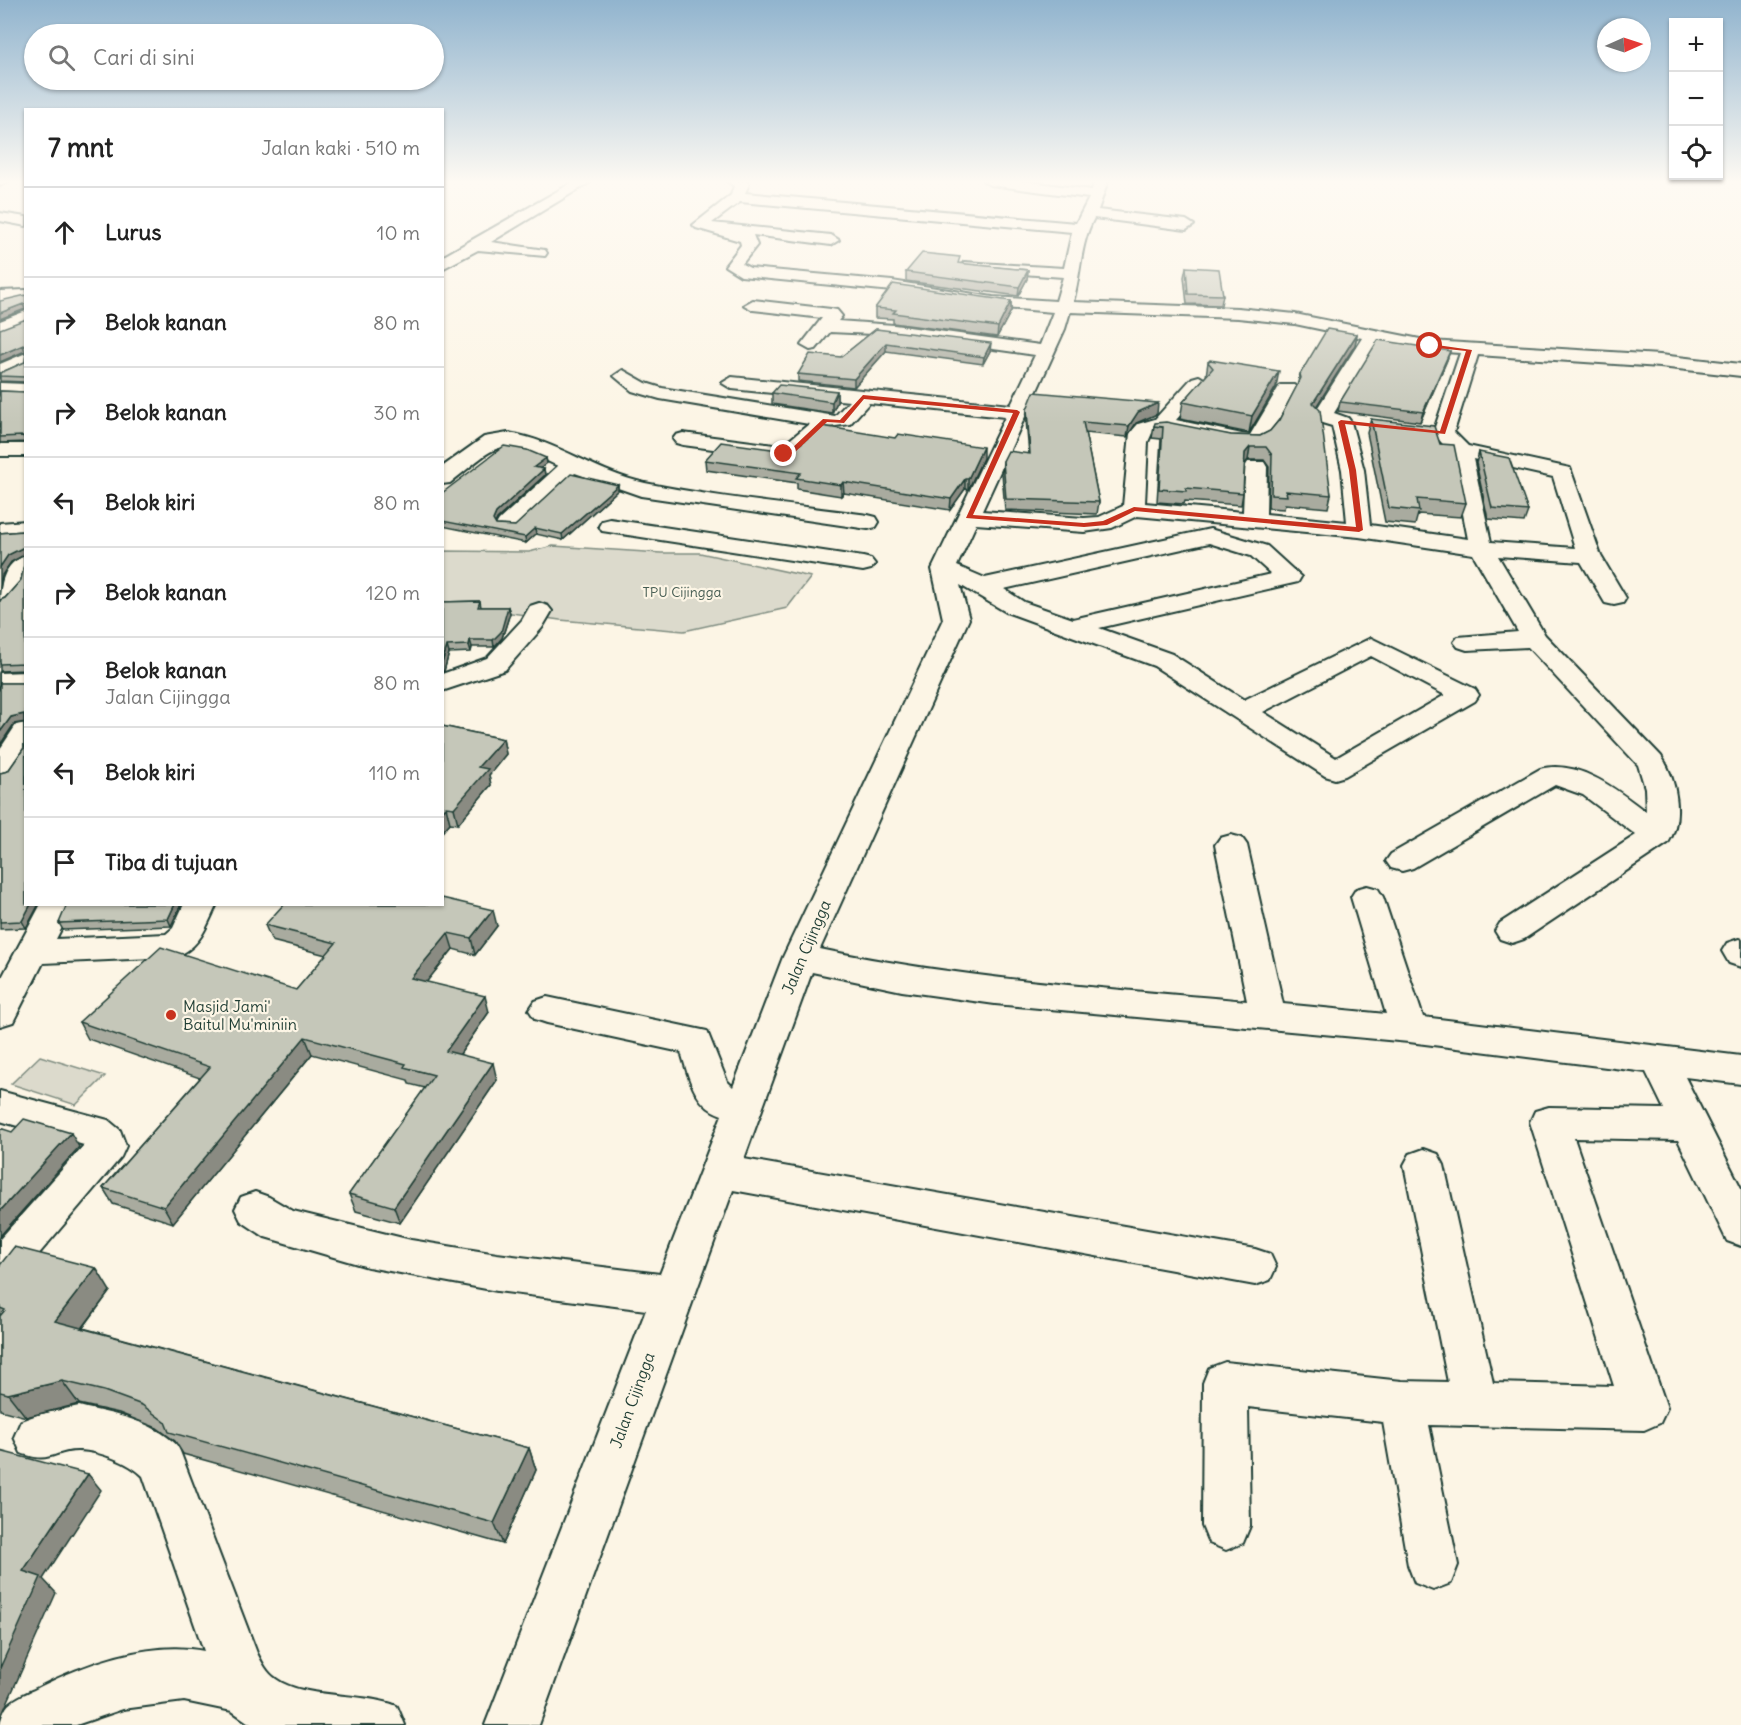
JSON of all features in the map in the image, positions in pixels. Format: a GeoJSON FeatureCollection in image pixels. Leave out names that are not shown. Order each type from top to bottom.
{"type":"FeatureCollection","features":[{"type":"Feature","properties":{"kind":"street"},"geometry":{"type":"LineString","coordinates":[[736,262],[733,266],[742,272],[892,286],[993,302],[1064,307],[1238,312],[1295,319],[1421,345],[1660,361],[1740,373]]}},
{"type":"Feature","properties":{"kind":"street"},"geometry":{"type":"LineString","coordinates":[[1074,262],[1064,307],[944,569],[983,586],[1015,607],[1163,660],[1335,770],[1466,695],[1371,646],[1243,711]]}},
{"type":"Feature","properties":{"kind":"street"},"geometry":{"type":"LineString","coordinates":[[970,265],[1071,273]]}},
{"type":"Feature","properties":{"kind":"street"},"geometry":{"type":"LineString","coordinates":[[0,296],[24,295]]}},
{"type":"Feature","properties":{"kind":"street"},"geometry":{"type":"LineString","coordinates":[[753,305],[832,315],[810,345]]}},
{"type":"Feature","properties":{"kind":"street"},"geometry":{"type":"LineString","coordinates":[[0,328],[24,317]]}},
{"type":"Feature","properties":{"kind":"street"},"geometry":{"type":"LineString","coordinates":[[825,326],[894,330],[1044,351]]}},
{"type":"Feature","properties":{"kind":"street"},"geometry":{"type":"LineString","coordinates":[[1364,424],[1329,419],[1324,413],[1373,334]]}},
{"type":"Feature","properties":{"kind":"street"},"geometry":{"type":"LineString","coordinates":[[1470,350],[1441,438],[1481,548],[1535,639],[1651,762],[1657,777],[1661,828],[1657,836],[1512,931]]}},
{"type":"Feature","properties":{"kind":"street"},"geometry":{"type":"LineString","coordinates":[[0,372],[24,358]]}},
{"type":"Feature","properties":{"kind":"street"},"geometry":{"type":"LineString","coordinates":[[622,376],[639,387],[660,393],[842,422],[863,397]]}},
{"type":"Feature","properties":{"kind":"street"},"geometry":{"type":"LineString","coordinates":[[1162,424],[1199,382]]}},
{"type":"Feature","properties":{"kind":"street"},"geometry":{"type":"LineString","coordinates":[[732,383],[1017,412]]}},
{"type":"Feature","properties":{"kind":"street"},"geometry":{"type":"LineString","coordinates":[[0,388],[24,390]]}},
{"type":"Feature","properties":{"kind":"street"},"geometry":{"type":"LineString","coordinates":[[1134,509],[1141,431],[1146,427],[1162,424],[1253,441],[1258,439],[1287,389]]}},
{"type":"Feature","properties":{"kind":"street"},"geometry":{"type":"LineString","coordinates":[[683,439],[787,453],[825,420]]}},
{"type":"Feature","properties":{"kind":"street"},"geometry":{"type":"LineString","coordinates":[[1341,422],[1353,470],[1359,530]]}},
{"type":"Feature","properties":{"kind":"street"},"geometry":{"type":"LineString","coordinates":[[1441,438],[1562,473],[1589,556],[1614,598]]}},
{"type":"Feature","properties":{"kind":"street"},"geometry":{"type":"LineString","coordinates":[[444,476],[484,446],[499,439],[521,441],[572,464],[640,489],[868,522]]}},
{"type":"Feature","properties":{"kind":"street"},"geometry":{"type":"LineString","coordinates":[[507,525],[572,464]]}},
{"type":"Feature","properties":{"kind":"street"},"geometry":{"type":"LineString","coordinates":[[1254,521],[1256,467]]}},
{"type":"Feature","properties":{"kind":"street"},"geometry":{"type":"LineString","coordinates":[[640,489],[608,528],[863,564]]}},
{"type":"Feature","properties":{"kind":"street"},"geometry":{"type":"LineString","coordinates":[[968,517],[1084,525],[1104,523],[1134,509],[1359,530],[1481,548],[1589,556]]}},
{"type":"Feature","properties":{"kind":"street"},"geometry":{"type":"LineString","coordinates":[[0,530],[24,528]]}},
{"type":"Feature","properties":{"kind":"street"},"geometry":{"type":"LineString","coordinates":[[983,586],[1210,536],[1260,551],[1289,577],[1072,627]]}},
{"type":"Feature","properties":{"kind":"street"},"geometry":{"type":"LineString","coordinates":[[0,598],[24,566]]}},
{"type":"Feature","properties":{"kind":"street","name":"Jalan Cijingga"},"geometry":{"type":"LineString","coordinates":[[512,1725],[742,1106],[800,957],[956,619],[944,569]]}},
{"type":"Feature","properties":{"kind":"street"},"geometry":{"type":"LineString","coordinates":[[444,682],[496,664],[533,623],[539,611]]}},
{"type":"Feature","properties":{"kind":"street"},"geometry":{"type":"LineString","coordinates":[[1467,642],[1535,639]]}},
{"type":"Feature","properties":{"kind":"street"},"geometry":{"type":"LineString","coordinates":[[0,681],[24,680]]}},
{"type":"Feature","properties":{"kind":"street"},"geometry":{"type":"LineString","coordinates":[[0,771],[24,733]]}},
{"type":"Feature","properties":{"kind":"street"},"geometry":{"type":"LineString","coordinates":[[1402,861],[1550,776],[1566,776],[1582,782],[1657,836]]}},
{"type":"Feature","properties":{"kind":"street"},"geometry":{"type":"LineString","coordinates":[[1231,845],[1267,1014]]}},
{"type":"Feature","properties":{"kind":"street"},"geometry":{"type":"LineString","coordinates":[[1367,897],[1409,1029]]}},
{"type":"Feature","properties":{"kind":"street"},"geometry":{"type":"LineString","coordinates":[[0,1013],[57,906]]}},
{"type":"Feature","properties":{"kind":"street"},"geometry":{"type":"LineString","coordinates":[[32,952],[174,945],[186,935],[200,906]]}},
{"type":"Feature","properties":{"kind":"street"},"geometry":{"type":"LineString","coordinates":[[800,957],[902,979],[983,990],[1267,1014],[1741,1070]]}},
{"type":"Feature","properties":{"kind":"street"},"geometry":{"type":"LineString","coordinates":[[547,1010],[694,1041],[714,1095],[727,1104],[742,1106]]}},
{"type":"Feature","properties":{"kind":"street"},"geometry":{"type":"LineString","coordinates":[[1658,1059],[1741,1229]]}},
{"type":"Feature","properties":{"kind":"street"},"geometry":{"type":"LineString","coordinates":[[0,1107],[94,1131],[106,1141],[107,1146],[0,1269]]}},
{"type":"Feature","properties":{"kind":"street"},"geometry":{"type":"LineString","coordinates":[[1226,1526],[1225,1383],[1402,1403],[1644,1408],[1549,1122],[1690,1125]]}},
{"type":"Feature","properties":{"kind":"street"},"geometry":{"type":"LineString","coordinates":[[1424,1165],[1475,1404]]}},
{"type":"Feature","properties":{"kind":"street"},"geometry":{"type":"LineString","coordinates":[[719,1171],[1255,1267]]}},
{"type":"Feature","properties":{"kind":"street"},"geometry":{"type":"LineString","coordinates":[[255,1209],[269,1222],[374,1252],[500,1274],[672,1294]]}},
{"type":"Feature","properties":{"kind":"street"},"geometry":{"type":"LineString","coordinates":[[1402,1403],[1433,1565]]}},
{"type":"Feature","properties":{"kind":"street"},"geometry":{"type":"LineString","coordinates":[[37,1437],[79,1428],[135,1442],[148,1449],[161,1462],[236,1668],[247,1688],[259,1700],[283,1710],[378,1725]]}},
{"type":"Feature","properties":{"kind":"street"},"geometry":{"type":"LineString","coordinates":[[26,1725],[42,1712],[78,1698],[160,1676],[185,1675],[247,1688]]}},
{"type":"Feature","properties":{"kind":"green space","name":"TPU Cijingga"},"geometry":{"type":"Polygon","coordinates":[[[553,546],[661,553],[700,553],[811,577],[787,608],[684,631],[560,620],[444,603],[444,551],[529,552],[553,546]]]}},
{"type":"Feature","properties":{"kind":"green space"},"geometry":{"type":"Polygon","coordinates":[[[40,1056],[105,1076],[76,1105],[11,1084],[40,1056]]]}},
{"type":"Feature","properties":{"kind":"building"},"geometry":{"type":"Polygon","coordinates":[[[915,262],[958,262],[1028,270],[1019,287],[906,272],[915,262]]]}},
{"type":"Feature","properties":{"kind":"building"},"geometry":{"type":"Polygon","coordinates":[[[1186,267],[1219,269],[1223,295],[1188,294],[1186,267]]]}},
{"type":"Feature","properties":{"kind":"building"},"geometry":{"type":"Polygon","coordinates":[[[893,284],[1011,301],[998,327],[893,313],[896,310],[875,308],[893,284]]]}},
{"type":"Feature","properties":{"kind":"building"},"geometry":{"type":"Polygon","coordinates":[[[24,295],[24,304],[0,313],[0,301],[24,295]]]}},
{"type":"Feature","properties":{"kind":"building"},"geometry":{"type":"Polygon","coordinates":[[[24,320],[24,346],[0,355],[0,329],[24,320]]]}},
{"type":"Feature","properties":{"kind":"building"},"geometry":{"type":"Polygon","coordinates":[[[876,329],[991,343],[984,357],[886,343],[854,379],[798,374],[810,354],[841,357],[876,329]]]}},
{"type":"Feature","properties":{"kind":"building"},"geometry":{"type":"Polygon","coordinates":[[[1327,329],[1357,334],[1313,403],[1320,410],[1331,495],[1286,491],[1287,496],[1271,495],[1272,455],[1266,447],[1250,447],[1245,453],[1243,493],[1186,488],[1186,491],[1159,489],[1163,427],[1154,426],[1155,423],[1166,422],[1231,435],[1260,436],[1270,431],[1279,420],[1301,378],[1300,374],[1327,329]]]}},
{"type":"Feature","properties":{"kind":"building"},"geometry":{"type":"Polygon","coordinates":[[[1378,340],[1450,351],[1423,412],[1340,402],[1378,340]]]}},
{"type":"Feature","properties":{"kind":"building"},"geometry":{"type":"Polygon","coordinates":[[[1210,360],[1279,371],[1252,416],[1183,402],[1213,368],[1208,362],[1210,360]]]}},
{"type":"Feature","properties":{"kind":"building"},"geometry":{"type":"Polygon","coordinates":[[[24,362],[24,377],[0,376],[0,373],[24,362]]]}},
{"type":"Feature","properties":{"kind":"building"},"geometry":{"type":"Polygon","coordinates":[[[779,385],[837,391],[832,402],[772,393],[779,385]]]}},
{"type":"Feature","properties":{"kind":"building"},"geometry":{"type":"Polygon","coordinates":[[[0,391],[24,392],[24,438],[0,437],[0,391]]]}},
{"type":"Feature","properties":{"kind":"building"},"geometry":{"type":"Polygon","coordinates":[[[1034,392],[1158,403],[1138,412],[1129,426],[1083,422],[1099,502],[1006,499],[1003,461],[1008,451],[1030,454],[1027,409],[1034,392]]]}},
{"type":"Feature","properties":{"kind":"building"},"geometry":{"type":"Polygon","coordinates":[[[1371,419],[1434,426],[1440,444],[1454,445],[1466,503],[1417,499],[1419,511],[1389,508],[1371,419]]]}},
{"type":"Feature","properties":{"kind":"building"},"geometry":{"type":"Polygon","coordinates":[[[822,426],[895,438],[898,434],[983,447],[968,479],[965,479],[951,499],[843,482],[841,485],[796,478],[801,473],[705,460],[721,442],[786,451],[794,449],[822,426]]]}},
{"type":"Feature","properties":{"kind":"building"},"geometry":{"type":"Polygon","coordinates":[[[504,446],[527,450],[546,458],[534,467],[544,469],[496,513],[493,520],[496,525],[515,526],[571,474],[618,485],[562,534],[535,528],[525,537],[444,521],[444,491],[504,446]]]}},
{"type":"Feature","properties":{"kind":"building"},"geometry":{"type":"Polygon","coordinates":[[[1479,452],[1509,458],[1528,511],[1492,508],[1479,452]]]}},
{"type":"Feature","properties":{"kind":"building"},"geometry":{"type":"Polygon","coordinates":[[[24,529],[24,547],[8,555],[0,567],[0,533],[23,531],[24,529]]]}},
{"type":"Feature","properties":{"kind":"building"},"geometry":{"type":"Polygon","coordinates":[[[24,565],[24,663],[0,664],[0,600],[5,598],[21,580],[24,565]]]}},
{"type":"Feature","properties":{"kind":"building"},"geometry":{"type":"Polygon","coordinates":[[[480,601],[478,607],[508,607],[501,632],[493,640],[470,640],[469,645],[447,646],[444,656],[444,602],[480,601]]]}},
{"type":"Feature","properties":{"kind":"building"},"geometry":{"type":"Polygon","coordinates":[[[0,683],[24,683],[24,714],[11,717],[0,732],[0,683]]]}},
{"type":"Feature","properties":{"kind":"building"},"geometry":{"type":"Polygon","coordinates":[[[444,726],[503,739],[478,767],[488,769],[454,808],[444,809],[444,726]]]}},
{"type":"Feature","properties":{"kind":"building"},"geometry":{"type":"Polygon","coordinates":[[[24,748],[24,906],[30,906],[22,921],[0,922],[0,773],[8,771],[24,748]]]}},
{"type":"Feature","properties":{"kind":"building"},"geometry":{"type":"Polygon","coordinates":[[[444,898],[493,910],[471,938],[448,933],[411,978],[485,996],[446,1051],[493,1063],[394,1207],[349,1194],[434,1075],[404,1067],[406,1064],[305,1037],[164,1207],[103,1188],[210,1067],[79,1022],[161,947],[296,990],[336,943],[265,925],[282,906],[444,906],[444,898]]]}},
{"type":"Feature","properties":{"kind":"building"},"geometry":{"type":"Polygon","coordinates":[[[66,906],[174,906],[168,919],[59,923],[66,906]]]}},
{"type":"Feature","properties":{"kind":"building"},"geometry":{"type":"Polygon","coordinates":[[[24,1119],[71,1133],[0,1211],[0,1128],[12,1132],[24,1119]]]}},
{"type":"Feature","properties":{"kind":"building"},"geometry":{"type":"Polygon","coordinates":[[[14,1247],[96,1268],[55,1321],[529,1448],[494,1523],[169,1432],[165,1422],[142,1405],[104,1391],[62,1381],[8,1394],[0,1392],[0,1316],[5,1310],[0,1308],[0,1265],[14,1247]]]}},
{"type":"Feature","properties":{"kind":"building"},"geometry":{"type":"Polygon","coordinates":[[[0,1451],[88,1474],[23,1571],[41,1577],[0,1668],[0,1451]]]}},
{"type":"Feature","properties":{"kind":"place","name":"Masjid Jami' Baitul Mu'miniin"},"geometry":{"type":"Point","coordinates":[171,1015]}},
{"type":"Feature","properties":{"kind":"route"},"geometry":{"type":"LineString","coordinates":[[784,454],[792,452],[825,420],[842,422],[863,397],[1017,412],[968,517],[1084,525],[1104,523],[1134,509],[1359,530],[1353,470],[1341,422],[1443,433],[1470,350],[1430,346]]}}]}
